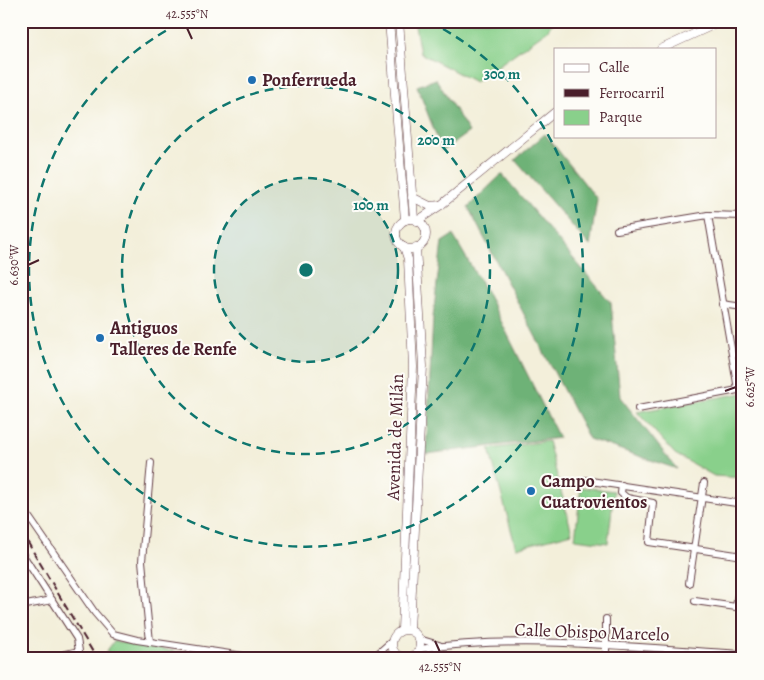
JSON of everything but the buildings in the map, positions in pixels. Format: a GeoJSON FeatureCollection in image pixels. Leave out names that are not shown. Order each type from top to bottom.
{"type":"FeatureCollection","features":[{"type":"Feature","properties":{"kind":"street"},"geometry":{"type":"LineString","coordinates":[[389,21],[405,220]]}},
{"type":"Feature","properties":{"kind":"street"},"geometry":{"type":"LineString","coordinates":[[399,21],[412,197],[416,220],[424,227]]}},
{"type":"Feature","properties":{"kind":"street"},"geometry":{"type":"LineString","coordinates":[[663,48],[722,21]]}},
{"type":"Feature","properties":{"kind":"street"},"geometry":{"type":"LineString","coordinates":[[433,211],[424,227],[425,236],[423,242],[416,247],[404,247],[397,239],[396,232],[400,223],[405,220],[416,220],[433,211],[554,113]]}},
{"type":"Feature","properties":{"kind":"street"},"geometry":{"type":"LineString","coordinates":[[412,197],[430,206],[441,205]]}},
{"type":"Feature","properties":{"kind":"street"},"geometry":{"type":"LineString","coordinates":[[638,409],[741,389],[722,304],[708,216]]}},
{"type":"Feature","properties":{"kind":"street"},"geometry":{"type":"LineString","coordinates":[[617,230],[708,216],[743,216]]}},
{"type":"Feature","properties":{"kind":"street","name":"Avenida de Milán"},"geometry":{"type":"LineString","coordinates":[[404,247],[408,259],[413,367],[406,630]]}},
{"type":"Feature","properties":{"kind":"street","name":"Avenida de Milán"},"geometry":{"type":"LineString","coordinates":[[406,630],[423,366],[416,247]]}},
{"type":"Feature","properties":{"kind":"street"},"geometry":{"type":"LineString","coordinates":[[722,304],[743,307]]}},
{"type":"Feature","properties":{"kind":"street"},"geometry":{"type":"LineString","coordinates":[[150,642],[142,561],[151,463]]}},
{"type":"Feature","properties":{"kind":"street"},"geometry":{"type":"LineString","coordinates":[[584,480],[743,504]]}},
{"type":"Feature","properties":{"kind":"street"},"geometry":{"type":"LineString","coordinates":[[689,583],[704,483]]}},
{"type":"Feature","properties":{"kind":"street"},"geometry":{"type":"LineString","coordinates":[[622,485],[621,492],[627,498],[653,504],[649,542],[743,556]]}},
{"type":"Feature","properties":{"kind":"street"},"geometry":{"type":"LineString","coordinates":[[21,502],[26,513],[95,613],[113,634],[150,642],[264,659]]}},
{"type":"Feature","properties":{"kind":"street"},"geometry":{"type":"LineString","coordinates":[[21,552],[77,639],[79,651],[46,659]]}},
{"type":"Feature","properties":{"kind":"street"},"geometry":{"type":"LineString","coordinates":[[695,601],[739,608],[743,563]]}},
{"type":"Feature","properties":{"kind":"street"},"geometry":{"type":"LineString","coordinates":[[21,567],[29,564]]}},
{"type":"Feature","properties":{"kind":"street"},"geometry":{"type":"LineString","coordinates":[[21,606],[52,600]]}},
{"type":"Feature","properties":{"kind":"street"},"geometry":{"type":"LineString","coordinates":[[606,619],[606,659]]}},
{"type":"Feature","properties":{"kind":"street"},"geometry":{"type":"LineString","coordinates":[[333,659],[375,656],[402,658],[416,654],[419,639],[406,630],[394,635],[391,642],[375,656]]}},
{"type":"Feature","properties":{"kind":"street","name":"Calle Obispo Marcelo"},"geometry":{"type":"LineString","coordinates":[[419,639],[440,646]]}},
{"type":"Feature","properties":{"kind":"street"},"geometry":{"type":"LineString","coordinates":[[391,642],[392,650],[402,658]]}},
{"type":"Feature","properties":{"kind":"street","name":"Calle Obispo Marcelo"},"geometry":{"type":"LineString","coordinates":[[416,654],[440,646],[502,643],[606,645],[677,650],[710,655],[743,654]]}},
{"type":"Feature","properties":{"kind":"street"},"geometry":{"type":"LineString","coordinates":[[677,650],[677,659]]}},
{"type":"Feature","properties":{"kind":"green space"},"geometry":{"type":"Polygon","coordinates":[[[414,21],[553,21],[548,30],[475,82],[420,53],[414,21]]]}},
{"type":"Feature","properties":{"kind":"green space"},"geometry":{"type":"Polygon","coordinates":[[[436,79],[469,132],[442,151],[417,86],[436,79]]]}},
{"type":"Feature","properties":{"kind":"green space"},"geometry":{"type":"Polygon","coordinates":[[[545,134],[597,199],[590,246],[515,160],[545,134]]]}},
{"type":"Feature","properties":{"kind":"green space"},"geometry":{"type":"Polygon","coordinates":[[[502,174],[611,303],[620,397],[677,469],[589,439],[468,207],[502,174]]]}},
{"type":"Feature","properties":{"kind":"green space"},"geometry":{"type":"Polygon","coordinates":[[[453,235],[488,295],[559,438],[426,454],[433,317],[442,242],[453,235]]]}},
{"type":"Feature","properties":{"kind":"green space"},"geometry":{"type":"Polygon","coordinates":[[[743,393],[743,478],[714,476],[675,454],[637,412],[743,393]]]}},
{"type":"Feature","properties":{"kind":"green space","name":"Campo Cuatrovientos"},"geometry":{"type":"Polygon","coordinates":[[[548,441],[572,533],[516,548],[489,449],[548,441]]]}},
{"type":"Feature","properties":{"kind":"green space","name":"Campo Cuatrovientos"},"geometry":{"type":"Polygon","coordinates":[[[581,487],[614,491],[608,543],[575,539],[581,487]]]}},
{"type":"Feature","properties":{"kind":"green space"},"geometry":{"type":"Polygon","coordinates":[[[114,641],[221,659],[110,659],[106,652],[114,641]]]}},
{"type":"Feature","properties":{"kind":"railway"},"geometry":{"type":"LineString","coordinates":[[21,531],[97,659]]}},
{"type":"Feature","properties":{"kind":"place","name":"Ponferrueda"},"geometry":{"type":"Point","coordinates":[252,80]}},
{"type":"Feature","properties":{"kind":"place","name":"Antiguos Talleres de Renfe"},"geometry":{"type":"Point","coordinates":[100,338]}},
{"type":"Feature","properties":{"kind":"place","name":"Campo Cuatrovientos"},"geometry":{"type":"Point","coordinates":[531,491]}}]}
